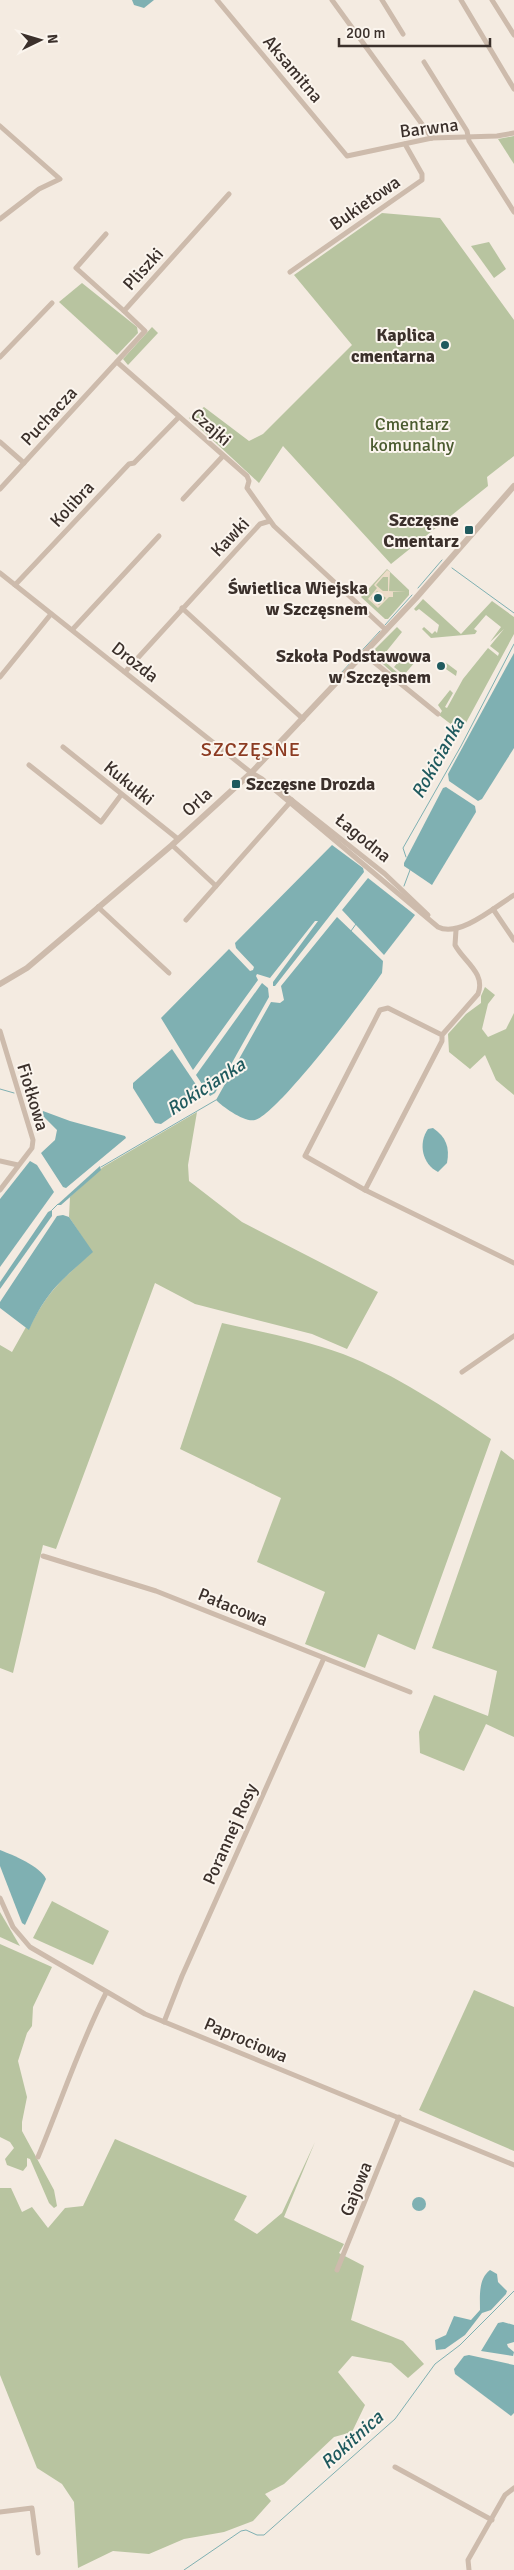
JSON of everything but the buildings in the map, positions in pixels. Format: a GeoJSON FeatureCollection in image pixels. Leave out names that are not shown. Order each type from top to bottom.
{"type":"FeatureCollection","features":[{"type":"Feature","properties":{"kind":"street","name":"Aksamitna"},"geometry":{"type":"LineString","coordinates":[[217,0],[347,156]]}},
{"type":"Feature","properties":{"kind":"street"},"geometry":{"type":"LineString","coordinates":[[332,0],[432,138]]}},
{"type":"Feature","properties":{"kind":"street"},"geometry":{"type":"LineString","coordinates":[[382,0],[404,34]]}},
{"type":"Feature","properties":{"kind":"street"},"geometry":{"type":"LineString","coordinates":[[461,0],[514,89]]}},
{"type":"Feature","properties":{"kind":"street"},"geometry":{"type":"LineString","coordinates":[[492,0],[514,35]]}},
{"type":"Feature","properties":{"kind":"street"},"geometry":{"type":"LineString","coordinates":[[424,62],[514,212]]}},
{"type":"Feature","properties":{"kind":"street"},"geometry":{"type":"LineString","coordinates":[[0,126],[60,179],[39,189],[0,219]]}},
{"type":"Feature","properties":{"kind":"street","name":"Barwna"},"geometry":{"type":"LineString","coordinates":[[347,156],[432,138],[497,136],[514,133]]}},
{"type":"Feature","properties":{"kind":"street","name":"Bukietowa"},"geometry":{"type":"LineString","coordinates":[[290,272],[422,180],[422,174],[405,144]]}},
{"type":"Feature","properties":{"kind":"street","name":"Pliszki"},"geometry":{"type":"LineString","coordinates":[[117,362],[145,330],[124,311],[229,194]]}},
{"type":"Feature","properties":{"kind":"street"},"geometry":{"type":"LineString","coordinates":[[106,234],[76,268],[124,311]]}},
{"type":"Feature","properties":{"kind":"street"},"geometry":{"type":"LineString","coordinates":[[0,357],[52,303]]}},
{"type":"Feature","properties":{"kind":"street","name":"Czajki"},"geometry":{"type":"LineString","coordinates":[[117,362],[247,476],[249,481],[247,488],[270,521]]}},
{"type":"Feature","properties":{"kind":"street","name":"Puchacza"},"geometry":{"type":"LineString","coordinates":[[0,489],[117,362]]}},
{"type":"Feature","properties":{"kind":"street","name":"Kolibra"},"geometry":{"type":"LineString","coordinates":[[15,585],[129,464],[134,463],[179,417]]}},
{"type":"Feature","properties":{"kind":"street"},"geometry":{"type":"LineString","coordinates":[[0,442],[24,463]]}},
{"type":"Feature","properties":{"kind":"street"},"geometry":{"type":"LineString","coordinates":[[183,499],[223,456]]}},
{"type":"Feature","properties":{"kind":"street","name":"Orla"},"geometry":{"type":"LineString","coordinates":[[0,984],[27,968],[172,845],[252,772],[386,630],[514,486]]}},
{"type":"Feature","properties":{"kind":"street","name":"Kawki"},"geometry":{"type":"LineString","coordinates":[[125,672],[260,524],[270,521],[386,630]]}},
{"type":"Feature","properties":{"kind":"street"},"geometry":{"type":"LineString","coordinates":[[72,630],[159,536]]}},
{"type":"Feature","properties":{"kind":"street","name":"Drozda"},"geometry":{"type":"LineString","coordinates":[[0,573],[252,772]]}},
{"type":"Feature","properties":{"kind":"street"},"geometry":{"type":"LineString","coordinates":[[182,608],[303,719]]}},
{"type":"Feature","properties":{"kind":"street"},"geometry":{"type":"LineString","coordinates":[[0,677],[51,614]]}},
{"type":"Feature","properties":{"kind":"street"},"geometry":{"type":"LineString","coordinates":[[364,654],[438,714]]}},
{"type":"Feature","properties":{"kind":"street","name":"Kukułki"},"geometry":{"type":"LineString","coordinates":[[63,747],[178,839]]}},
{"type":"Feature","properties":{"kind":"street"},"geometry":{"type":"LineString","coordinates":[[29,765],[100,822],[121,795]]}},
{"type":"Feature","properties":{"kind":"street","name":"Łagodna"},"geometry":{"type":"LineString","coordinates":[[252,772],[291,801],[434,924],[444,930],[456,930]]}},
{"type":"Feature","properties":{"kind":"street"},"geometry":{"type":"LineString","coordinates":[[186,920],[291,801]]}},
{"type":"Feature","properties":{"kind":"street"},"geometry":{"type":"LineString","coordinates":[[172,845],[216,886]]}},
{"type":"Feature","properties":{"kind":"street"},"geometry":{"type":"LineString","coordinates":[[365,1190],[442,1041],[442,1035],[478,994],[480,978],[455,944],[456,930],[514,895]]}},
{"type":"Feature","properties":{"kind":"street"},"geometry":{"type":"LineString","coordinates":[[98,908],[169,973]]}},
{"type":"Feature","properties":{"kind":"street"},"geometry":{"type":"LineString","coordinates":[[493,909],[514,940]]}},
{"type":"Feature","properties":{"kind":"street"},"geometry":{"type":"LineString","coordinates":[[442,1035],[388,1008],[380,1010],[305,1156],[365,1190],[514,1263]]}},
{"type":"Feature","properties":{"kind":"street","name":"Fiołkowa"},"geometry":{"type":"LineString","coordinates":[[0,1031],[33,1140],[32,1148],[0,1190]]}},
{"type":"Feature","properties":{"kind":"street"},"geometry":{"type":"LineString","coordinates":[[0,1161],[18,1165]]}},
{"type":"Feature","properties":{"kind":"street"},"geometry":{"type":"LineString","coordinates":[[462,1372],[514,1336]]}},
{"type":"Feature","properties":{"kind":"street","name":"Pałacowa"},"geometry":{"type":"LineString","coordinates":[[43,1556],[156,1592],[410,1692]]}},
{"type":"Feature","properties":{"kind":"street","name":"Porannej Rosy"},"geometry":{"type":"LineString","coordinates":[[164,2022],[182,1976],[324,1658]]}},
{"type":"Feature","properties":{"kind":"street","name":"Paprociowa"},"geometry":{"type":"LineString","coordinates":[[0,1898],[13,1927],[24,1941],[36,1951],[145,2014],[514,2165]]}},
{"type":"Feature","properties":{"kind":"street"},"geometry":{"type":"LineString","coordinates":[[38,2157],[72,2076],[76,2058],[106,1992]]}},
{"type":"Feature","properties":{"kind":"street","name":"Gajowa"},"geometry":{"type":"LineString","coordinates":[[337,2270],[399,2118]]}},
{"type":"Feature","properties":{"kind":"street"},"geometry":{"type":"LineString","coordinates":[[395,2467],[492,2520]]}},
{"type":"Feature","properties":{"kind":"street"},"geometry":{"type":"LineString","coordinates":[[469,2570],[468,2560],[505,2495],[513,2488]]}},
{"type":"Feature","properties":{"kind":"street"},"geometry":{"type":"LineString","coordinates":[[0,2512],[32,2508],[38,2553]]}},
{"type":"Feature","properties":{"kind":"green space"},"geometry":{"type":"Polygon","coordinates":[[[514,136],[514,164],[498,139],[514,136]]]}},
{"type":"Feature","properties":{"kind":"green space","name":"Cmentarz komunalny"},"geometry":{"type":"Polygon","coordinates":[[[382,213],[440,218],[514,320],[514,456],[487,477],[488,486],[391,564],[283,446],[259,483],[189,418],[204,407],[249,441],[263,434],[352,345],[294,275],[382,213]]]}},
{"type":"Feature","properties":{"kind":"green space"},"geometry":{"type":"Polygon","coordinates":[[[489,242],[506,269],[494,278],[471,246],[489,242]]]}},
{"type":"Feature","properties":{"kind":"green space"},"geometry":{"type":"Polygon","coordinates":[[[82,283],[137,327],[138,333],[117,355],[59,302],[82,283]]]}},
{"type":"Feature","properties":{"kind":"green space"},"geometry":{"type":"Polygon","coordinates":[[[152,327],[158,333],[128,365],[123,359],[152,327]]]}},
{"type":"Feature","properties":{"kind":"green space"},"geometry":{"type":"Polygon","coordinates":[[[387,569],[409,590],[409,595],[388,619],[385,619],[361,597],[387,569]]]}},
{"type":"Feature","properties":{"kind":"green space"},"geometry":{"type":"Polygon","coordinates":[[[423,599],[461,634],[492,601],[514,617],[514,634],[461,732],[439,715],[442,711],[438,705],[450,690],[453,693],[445,707],[447,708],[463,679],[488,648],[498,656],[499,653],[490,646],[504,629],[490,642],[501,627],[486,615],[474,629],[477,631],[475,634],[431,638],[422,629],[424,627],[432,634],[435,631],[437,633],[439,625],[419,609],[416,611],[414,609],[423,599]]]}},
{"type":"Feature","properties":{"kind":"green space"},"geometry":{"type":"Polygon","coordinates":[[[397,627],[402,632],[381,658],[399,674],[396,676],[371,653],[397,627]]]}},
{"type":"Feature","properties":{"kind":"green space"},"geometry":{"type":"Polygon","coordinates":[[[405,654],[415,662],[404,675],[394,667],[405,654]]]}},
{"type":"Feature","properties":{"kind":"green space"},"geometry":{"type":"Polygon","coordinates":[[[445,662],[457,671],[456,676],[443,667],[445,662]]]}},
{"type":"Feature","properties":{"kind":"green space"},"geometry":{"type":"Polygon","coordinates":[[[485,987],[495,995],[488,1004],[482,1029],[488,1037],[506,1029],[514,1013],[514,1095],[496,1080],[485,1055],[470,1069],[449,1052],[448,1034],[466,1014],[481,1003],[481,996],[485,987]]]}},
{"type":"Feature","properties":{"kind":"green space"},"geometry":{"type":"Polygon","coordinates":[[[197,1112],[188,1165],[189,1181],[242,1222],[378,1292],[347,1349],[312,1334],[195,1304],[155,1283],[56,1549],[43,1545],[13,1673],[0,1668],[0,1345],[12,1352],[26,1327],[29,1329],[49,1295],[92,1252],[69,1217],[70,1197],[103,1167],[197,1112]]]}},
{"type":"Feature","properties":{"kind":"green space"},"geometry":{"type":"Polygon","coordinates":[[[222,1323],[313,1345],[363,1362],[419,1392],[491,1439],[415,1650],[378,1634],[365,1668],[305,1644],[325,1592],[257,1562],[281,1498],[180,1449],[222,1323]]]}},
{"type":"Feature","properties":{"kind":"green space"},"geometry":{"type":"Polygon","coordinates":[[[501,1450],[514,1460],[514,1737],[486,1724],[464,1771],[420,1753],[419,1732],[434,1695],[488,1716],[497,1671],[432,1648],[501,1450]]]}},
{"type":"Feature","properties":{"kind":"green space"},"geometry":{"type":"Polygon","coordinates":[[[52,1901],[109,1931],[93,1965],[33,1938],[52,1901]]]}},
{"type":"Feature","properties":{"kind":"green space"},"geometry":{"type":"Polygon","coordinates":[[[0,1912],[20,1946],[0,1937],[0,1912]]]}},
{"type":"Feature","properties":{"kind":"green space"},"geometry":{"type":"Polygon","coordinates":[[[0,1944],[52,1967],[33,2007],[32,2026],[27,2033],[18,2061],[27,2097],[22,2131],[54,2190],[57,2206],[54,2208],[49,2203],[30,2159],[27,2158],[27,2166],[23,2171],[7,2165],[5,2159],[14,2148],[10,2142],[0,2137],[0,1944]]]}},
{"type":"Feature","properties":{"kind":"green space"},"geometry":{"type":"Polygon","coordinates":[[[474,1990],[514,2007],[514,2151],[419,2110],[474,1990]]]}},
{"type":"Feature","properties":{"kind":"green space"},"geometry":{"type":"Polygon","coordinates":[[[115,2139],[247,2196],[234,2220],[257,2234],[282,2213],[315,2142],[284,2217],[344,2244],[339,2253],[364,2266],[351,2320],[403,2341],[424,2364],[408,2378],[391,2363],[352,2356],[338,2372],[365,2405],[352,2432],[334,2437],[284,2484],[265,2494],[271,2501],[253,2521],[224,2532],[184,2539],[149,2554],[113,2551],[78,2568],[74,2502],[62,2484],[37,2468],[0,2375],[0,2188],[11,2188],[22,2212],[32,2207],[48,2228],[65,2208],[83,2206],[115,2139]]]}},
{"type":"Feature","properties":{"kind":"shaded area"},"geometry":{"type":"Polygon","coordinates":[[[387,570],[390,572],[389,591],[406,592],[393,592],[393,597],[389,597],[378,608],[368,599],[377,588],[374,585],[387,570]],[[383,577],[376,585],[383,591],[388,591],[388,577],[383,577]],[[377,591],[371,598],[379,605],[386,598],[377,591]]]}},
{"type":"Feature","properties":{"kind":"water"},"geometry":{"type":"Polygon","coordinates":[[[132,0],[154,0],[144,8],[134,5],[132,0]]]}},
{"type":"Feature","properties":{"kind":"water"},"geometry":{"type":"Polygon","coordinates":[[[514,653],[514,748],[482,799],[478,801],[449,781],[448,774],[514,653]]]}},
{"type":"Feature","properties":{"kind":"water"},"geometry":{"type":"Polygon","coordinates":[[[446,787],[475,806],[476,812],[432,885],[404,866],[404,863],[443,788],[446,787]]]}},
{"type":"Feature","properties":{"kind":"water"},"geometry":{"type":"Polygon","coordinates":[[[332,845],[363,868],[364,872],[275,986],[273,986],[273,982],[318,921],[315,921],[270,978],[257,974],[258,980],[193,1070],[161,1018],[229,949],[250,971],[253,970],[254,967],[236,948],[235,943],[332,845]]]}},
{"type":"Feature","properties":{"kind":"water"},"geometry":{"type":"Polygon","coordinates":[[[368,878],[415,915],[384,955],[342,910],[368,878]]]}},
{"type":"Feature","properties":{"kind":"water"},"geometry":{"type":"Polygon","coordinates":[[[337,917],[383,961],[382,973],[321,1054],[282,1098],[266,1113],[255,1120],[240,1117],[216,1100],[271,1002],[280,1003],[284,1000],[281,986],[337,917]]]}},
{"type":"Feature","properties":{"kind":"water"},"geometry":{"type":"Polygon","coordinates":[[[262,983],[268,988],[269,997],[215,1093],[210,1096],[196,1075],[262,983]]]}},
{"type":"Feature","properties":{"kind":"water"},"geometry":{"type":"Polygon","coordinates":[[[172,1049],[203,1095],[161,1124],[155,1123],[133,1088],[133,1083],[172,1049]]]}},
{"type":"Feature","properties":{"kind":"water"},"geometry":{"type":"Polygon","coordinates":[[[43,1111],[70,1121],[125,1136],[126,1138],[66,1188],[63,1187],[41,1153],[55,1140],[57,1130],[42,1115],[43,1111]]]}},
{"type":"Feature","properties":{"kind":"water"},"geometry":{"type":"Polygon","coordinates":[[[433,1128],[444,1139],[448,1152],[447,1163],[438,1172],[428,1164],[423,1153],[425,1135],[428,1129],[433,1128]]]}},
{"type":"Feature","properties":{"kind":"water"},"geometry":{"type":"Polygon","coordinates":[[[30,1161],[37,1165],[54,1192],[0,1267],[0,1199],[30,1161]]]}},
{"type":"Feature","properties":{"kind":"water"},"geometry":{"type":"Polygon","coordinates":[[[100,1166],[101,1170],[61,1205],[57,1205],[100,1166]]]}},
{"type":"Feature","properties":{"kind":"water"},"geometry":{"type":"Polygon","coordinates":[[[52,1210],[52,1216],[0,1289],[0,1282],[48,1212],[52,1210]]]}},
{"type":"Feature","properties":{"kind":"water"},"geometry":{"type":"Polygon","coordinates":[[[57,1216],[69,1217],[93,1252],[56,1286],[42,1305],[29,1330],[0,1308],[0,1302],[57,1216]]]}},
{"type":"Feature","properties":{"kind":"water"},"geometry":{"type":"Polygon","coordinates":[[[0,1850],[32,1865],[46,1879],[25,1925],[22,1923],[0,1866],[0,1850]]]}},
{"type":"Feature","properties":{"kind":"water"},"geometry":{"type":"Polygon","coordinates":[[[416,2197],[422,2197],[426,2204],[422,2211],[416,2211],[412,2207],[412,2201],[416,2197]]]}},
{"type":"Feature","properties":{"kind":"water"},"geometry":{"type":"Polygon","coordinates":[[[490,2270],[497,2274],[498,2282],[507,2291],[506,2294],[491,2310],[482,2313],[465,2335],[445,2349],[436,2350],[435,2340],[446,2335],[454,2316],[471,2320],[480,2310],[483,2278],[490,2270]]]}},
{"type":"Feature","properties":{"kind":"water"},"geometry":{"type":"Polygon","coordinates":[[[503,2322],[514,2325],[514,2342],[507,2344],[514,2352],[513,2356],[481,2351],[498,2323],[503,2322]]]}},
{"type":"Feature","properties":{"kind":"water"},"geometry":{"type":"Polygon","coordinates":[[[469,2355],[514,2365],[514,2413],[511,2416],[455,2374],[454,2369],[464,2356],[469,2355]]]}},
{"type":"Feature","properties":{"kind":"waterway"},"geometry":{"type":"LineString","coordinates":[[418,588],[442,560]]}},
{"type":"Feature","properties":{"kind":"waterway"},"geometry":{"type":"LineString","coordinates":[[452,568],[514,613]]}},
{"type":"Feature","properties":{"kind":"waterway"},"geometry":{"type":"LineString","coordinates":[[385,625],[412,595]]}},
{"type":"Feature","properties":{"kind":"waterway"},"geometry":{"type":"LineString","coordinates":[[341,673],[380,631]]}},
{"type":"Feature","properties":{"kind":"waterway","name":"Rokicianka"},"geometry":{"type":"LineString","coordinates":[[406,857],[403,848],[461,746],[514,644]]}},
{"type":"Feature","properties":{"kind":"waterway","name":"Rokicianka"},"geometry":{"type":"LineString","coordinates":[[404,886],[410,870]]}},
{"type":"Feature","properties":{"kind":"waterway","name":"Rokicianka"},"geometry":{"type":"LineString","coordinates":[[351,931],[356,924]]}},
{"type":"Feature","properties":{"kind":"waterway"},"geometry":{"type":"LineString","coordinates":[[0,1089],[14,1093]]}},
{"type":"Feature","properties":{"kind":"waterway","name":"Rokicianka"},"geometry":{"type":"LineString","coordinates":[[101,1167],[216,1100]]}},
{"type":"Feature","properties":{"kind":"waterway","name":"Rokicianka"},"geometry":{"type":"LineString","coordinates":[[52,1210],[58,1204]]}},
{"type":"Feature","properties":{"kind":"waterway","name":"Rokitnica"},"geometry":{"type":"LineString","coordinates":[[184,2570],[241,2531],[246,2530],[257,2535],[264,2535],[395,2419],[435,2364],[460,2345],[514,2291]]}},
{"type":"Feature","properties":{"kind":"place","name":"Kaplica cmentarna"},"geometry":{"type":"Point","coordinates":[445,345]}},
{"type":"Feature","properties":{"kind":"place","name":"Szczęsne Cmentarz"},"geometry":{"type":"Point","coordinates":[469,530]}},
{"type":"Feature","properties":{"kind":"place","name":"Świetlica Wiejska w Szczęsnem"},"geometry":{"type":"Point","coordinates":[378,598]}},
{"type":"Feature","properties":{"kind":"place","name":"Szkoła Podstawowa w Szczęsnem"},"geometry":{"type":"Point","coordinates":[441,666]}},
{"type":"Feature","properties":{"kind":"place","name":"Szczęsne Drozda"},"geometry":{"type":"Point","coordinates":[236,784]}},
{"type":"Feature","properties":{"kind":"district","name":"SZCZĘSNE"},"geometry":{"type":"Point","coordinates":[251,749]}}]}
